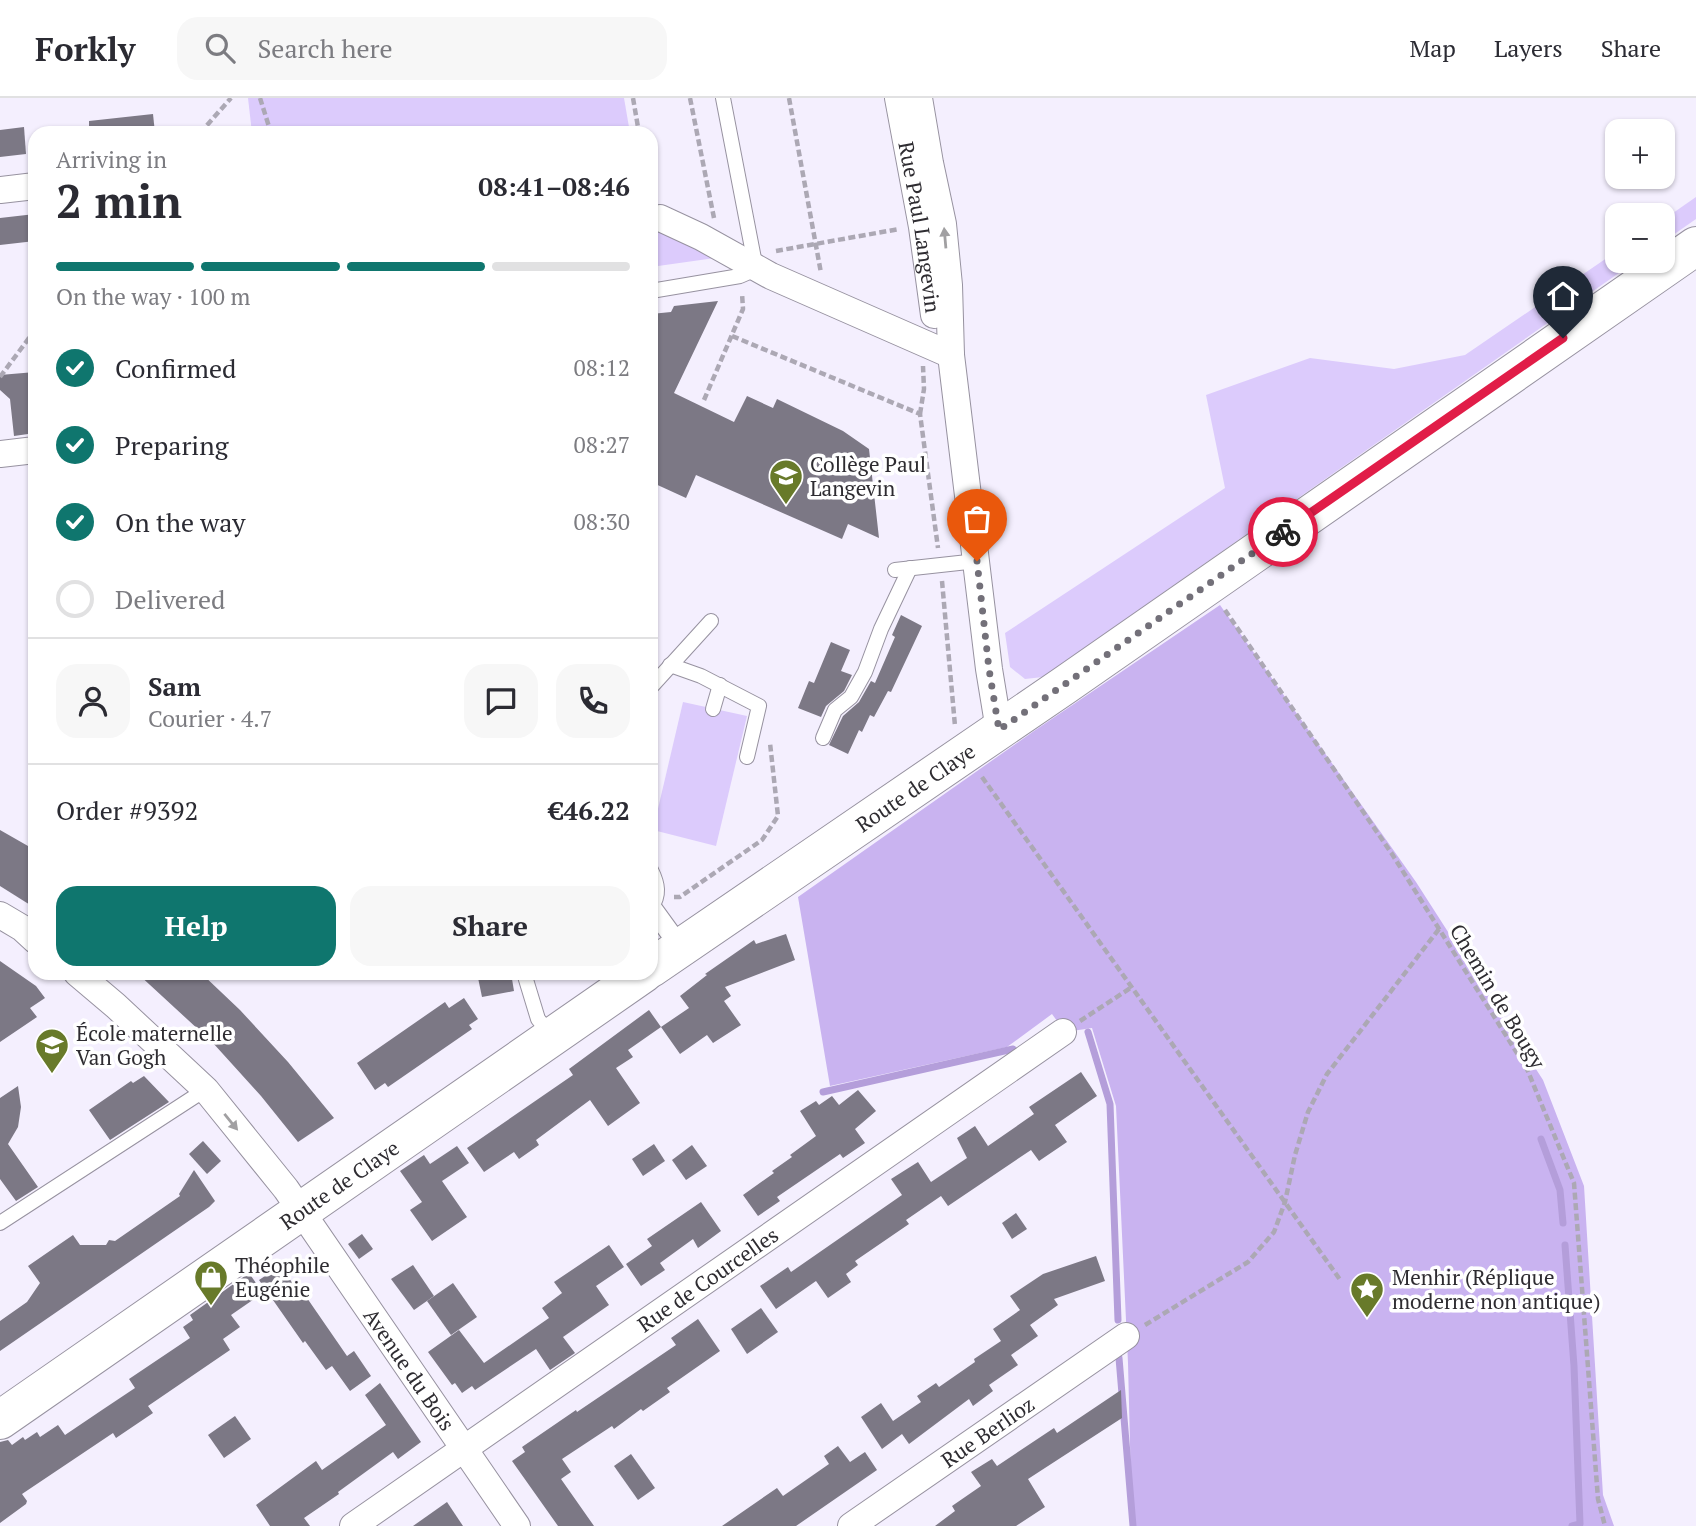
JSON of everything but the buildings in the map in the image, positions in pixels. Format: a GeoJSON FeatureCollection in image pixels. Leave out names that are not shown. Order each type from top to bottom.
{"type":"FeatureCollection","features":[{"type":"Feature","properties":{"kind":"main road","name":"Route de Claye"},"geometry":{"type":"LineString","coordinates":[[666,958],[1696,246]]}},
{"type":"Feature","properties":{"kind":"main road","name":"Route de Claye"},"geometry":{"type":"LineString","coordinates":[[0,1420],[635,980]]}},
{"type":"Feature","properties":{"kind":"street","name":"Rue Paul Langevin"},"geometry":{"type":"LineString","coordinates":[[898,98],[922,227],[935,321],[951,355]]}},
{"type":"Feature","properties":{"kind":"street","name":"Rue Paul Langevin"},"geometry":{"type":"LineString","coordinates":[[919,98],[943,224],[949,285],[951,355],[989,669],[999,730]]}},
{"type":"Feature","properties":{"kind":"street"},"geometry":{"type":"LineString","coordinates":[[0,190],[28,187]]}},
{"type":"Feature","properties":{"kind":"street"},"geometry":{"type":"LineString","coordinates":[[660,218],[701,237],[750,267],[951,355]]}},
{"type":"Feature","properties":{"kind":"street"},"geometry":{"type":"LineString","coordinates":[[0,454],[28,451]]}},
{"type":"Feature","properties":{"kind":"street"},"geometry":{"type":"LineString","coordinates":[[0,915],[28,934]]}},
{"type":"Feature","properties":{"kind":"street"},"geometry":{"type":"LineString","coordinates":[[658,922],[666,958]]}},
{"type":"Feature","properties":{"kind":"street","name":"Avenue du Bois"},"geometry":{"type":"LineString","coordinates":[[87,980],[204,1088],[286,1189],[517,1526]]}},
{"type":"Feature","properties":{"kind":"street","name":"Rue de Courcelles"},"geometry":{"type":"LineString","coordinates":[[352,1526],[1063,1032]]}},
{"type":"Feature","properties":{"kind":"street","name":"Rue Berlioz"},"geometry":{"type":"LineString","coordinates":[[851,1526],[1126,1336]]}},
{"type":"Feature","properties":{"kind":"lane"},"geometry":{"type":"LineString","coordinates":[[658,289],[750,267],[723,98]]}},
{"type":"Feature","properties":{"kind":"lane"},"geometry":{"type":"LineString","coordinates":[[823,738],[835,710],[851,697],[865,672],[902,569],[977,561]]}},
{"type":"Feature","properties":{"kind":"lane"},"geometry":{"type":"LineString","coordinates":[[658,679],[711,621]]}},
{"type":"Feature","properties":{"kind":"lane"},"geometry":{"type":"LineString","coordinates":[[670,665],[720,685],[759,706],[747,757]]}},
{"type":"Feature","properties":{"kind":"lane"},"geometry":{"type":"LineString","coordinates":[[713,709],[720,685]]}},
{"type":"Feature","properties":{"kind":"lane"},"geometry":{"type":"LineString","coordinates":[[526,980],[538,1019],[552,1037]]}},
{"type":"Feature","properties":{"kind":"lane"},"geometry":{"type":"LineString","coordinates":[[0,1223],[116,1150],[204,1088]]}},
{"type":"Feature","properties":{"kind":"path"},"geometry":{"type":"LineString","coordinates":[[206,126],[231,98]]}},
{"type":"Feature","properties":{"kind":"path"},"geometry":{"type":"LineString","coordinates":[[260,98],[269,126]]}},
{"type":"Feature","properties":{"kind":"path"},"geometry":{"type":"LineString","coordinates":[[632,98],[638,126]]}},
{"type":"Feature","properties":{"kind":"path"},"geometry":{"type":"LineString","coordinates":[[690,98],[715,224],[701,237]]}},
{"type":"Feature","properties":{"kind":"path"},"geometry":{"type":"LineString","coordinates":[[789,98],[822,281]]}},
{"type":"Feature","properties":{"kind":"path"},"geometry":{"type":"LineString","coordinates":[[704,400],[743,309],[750,267],[816,244],[922,227]]}},
{"type":"Feature","properties":{"kind":"path","name":"Route de Claye"},"geometry":{"type":"LineString","coordinates":[[732,336],[920,414],[940,564],[955,727],[944,734]]}},
{"type":"Feature","properties":{"kind":"path"},"geometry":{"type":"LineString","coordinates":[[0,377],[28,339]]}},
{"type":"Feature","properties":{"kind":"path","name":"Chemin de Bougy"},"geometry":{"type":"LineString","coordinates":[[1207,584],[1392,855],[1527,1069],[1574,1183],[1598,1499],[1605,1526]]}},
{"type":"Feature","properties":{"kind":"path"},"geometry":{"type":"LineString","coordinates":[[658,903],[680,897],[762,840],[778,816],[767,719],[759,706]]}},
{"type":"Feature","properties":{"kind":"path"},"geometry":{"type":"LineString","coordinates":[[977,771],[1341,1281]]}},
{"type":"Feature","properties":{"kind":"path"},"geometry":{"type":"LineString","coordinates":[[1126,1336],[1248,1262],[1274,1232],[1285,1202],[1308,1112],[1327,1074],[1439,929]]}},
{"type":"Feature","properties":{"kind":"path"},"geometry":{"type":"LineString","coordinates":[[1063,1032],[1132,987]]}},
{"type":"Feature","properties":{"kind":"shaded area"},"geometry":{"type":"Polygon","coordinates":[[[248,98],[624,98],[629,126],[251,126],[248,98]]]}},
{"type":"Feature","properties":{"kind":"shaded area"},"geometry":{"type":"Polygon","coordinates":[[[1696,197],[1696,219],[1675,234],[1675,212],[1696,197]]]}},
{"type":"Feature","properties":{"kind":"shaded area"},"geometry":{"type":"Polygon","coordinates":[[[658,226],[722,257],[658,266],[658,226]]]}},
{"type":"Feature","properties":{"kind":"shaded area"},"geometry":{"type":"Polygon","coordinates":[[[1605,259],[1605,273],[1619,273],[1043,677],[1025,679],[1010,667],[1005,633],[1225,488],[1206,395],[1310,358],[1394,369],[1465,355],[1605,259]]]}},
{"type":"Feature","properties":{"kind":"shaded area"},"geometry":{"type":"Polygon","coordinates":[[[1220,605],[1416,882],[1543,1080],[1584,1186],[1603,1495],[1614,1526],[1132,1526],[1128,1363],[1116,1106],[1092,1028],[1065,1032],[1052,1014],[1007,1047],[830,1086],[798,897],[1034,731],[1220,605]]]}},
{"type":"Feature","properties":{"kind":"shaded area"},"geometry":{"type":"Polygon","coordinates":[[[683,702],[747,716],[716,846],[658,831],[658,809],[683,702]]]}},
{"type":"Feature","properties":{"kind":"waterway"},"geometry":{"type":"LineString","coordinates":[[1088,1032],[1110,1104],[1118,1320]]}},
{"type":"Feature","properties":{"kind":"waterway"},"geometry":{"type":"LineString","coordinates":[[823,1092],[1013,1049]]}},
{"type":"Feature","properties":{"kind":"waterway"},"geometry":{"type":"LineString","coordinates":[[1541,1139],[1560,1190],[1563,1223]]}},
{"type":"Feature","properties":{"kind":"waterway"},"geometry":{"type":"LineString","coordinates":[[1565,1245],[1574,1366],[1580,1524],[1572,1526]]}},
{"type":"Feature","properties":{"kind":"waterway"},"geometry":{"type":"LineString","coordinates":[[1119,1358],[1133,1526]]}},
{"type":"Feature","properties":{"kind":"way so far"},"geometry":{"type":"LineString","coordinates":[[977,561],[999,730],[1283,532]]}},
{"type":"Feature","properties":{"kind":"place","name":"Collège Paul Langevin"},"geometry":{"type":"Point","coordinates":[786,506]}},
{"type":"Feature","properties":{"kind":"place","name":"École maternelle Van Gogh"},"geometry":{"type":"Point","coordinates":[52,1075]}},
{"type":"Feature","properties":{"kind":"place","name":"Théophile Eugénie"},"geometry":{"type":"Point","coordinates":[211,1307]}},
{"type":"Feature","properties":{"kind":"place","name":"Menhir (Réplique moderne non antique)"},"geometry":{"type":"Point","coordinates":[1367,1319]}},
{"type":"Feature","properties":{"kind":"route"},"geometry":{"type":"LineString","coordinates":[[1283,532],[1563,338]]}}]}
